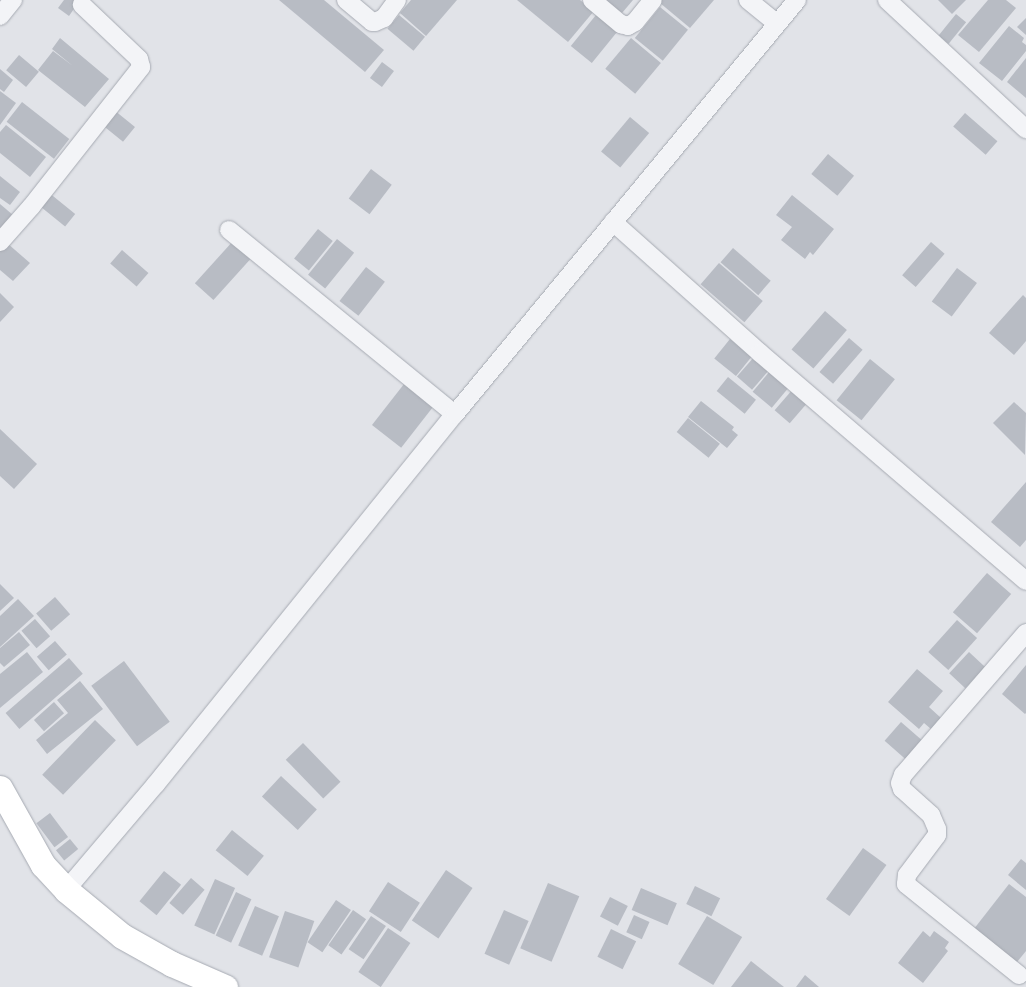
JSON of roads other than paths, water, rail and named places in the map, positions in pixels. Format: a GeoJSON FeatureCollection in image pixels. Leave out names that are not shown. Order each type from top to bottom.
{"type":"FeatureCollection","features":[{"type":"Feature","properties":{"kind":"street"},"geometry":{"type":"LineString","coordinates":[[0,16],[13,0]]}},
{"type":"Feature","properties":{"kind":"street"},"geometry":{"type":"LineString","coordinates":[[346,0],[372,22],[384,18],[397,0]]}},
{"type":"Feature","properties":{"kind":"street"},"geometry":{"type":"LineString","coordinates":[[592,0],[621,24],[628,26],[635,22],[653,0]]}},
{"type":"Feature","properties":{"kind":"street"},"geometry":{"type":"LineString","coordinates":[[748,0],[776,23]]}},
{"type":"Feature","properties":{"kind":"street"},"geometry":{"type":"LineString","coordinates":[[66,890],[156,784],[455,414],[776,23],[797,0]]}},
{"type":"Feature","properties":{"kind":"street"},"geometry":{"type":"LineString","coordinates":[[887,0],[1026,129]]}},
{"type":"Feature","properties":{"kind":"street"},"geometry":{"type":"LineString","coordinates":[[0,242],[31,208],[142,67],[139,59],[82,5]]}},
{"type":"Feature","properties":{"kind":"street"},"geometry":{"type":"LineString","coordinates":[[613,222],[760,353],[1026,581]]}},
{"type":"Feature","properties":{"kind":"street"},"geometry":{"type":"LineString","coordinates":[[229,230],[455,414]]}},
{"type":"Feature","properties":{"kind":"street"},"geometry":{"type":"LineString","coordinates":[[1019,976],[906,884],[907,875],[937,835],[937,829],[931,815],[902,789],[900,783],[903,775],[1026,633]]}},
{"type":"Feature","properties":{"kind":"street"},"geometry":{"type":"LineString","coordinates":[[0,788],[43,865],[66,890],[122,936],[172,964],[225,987]]}}]}
